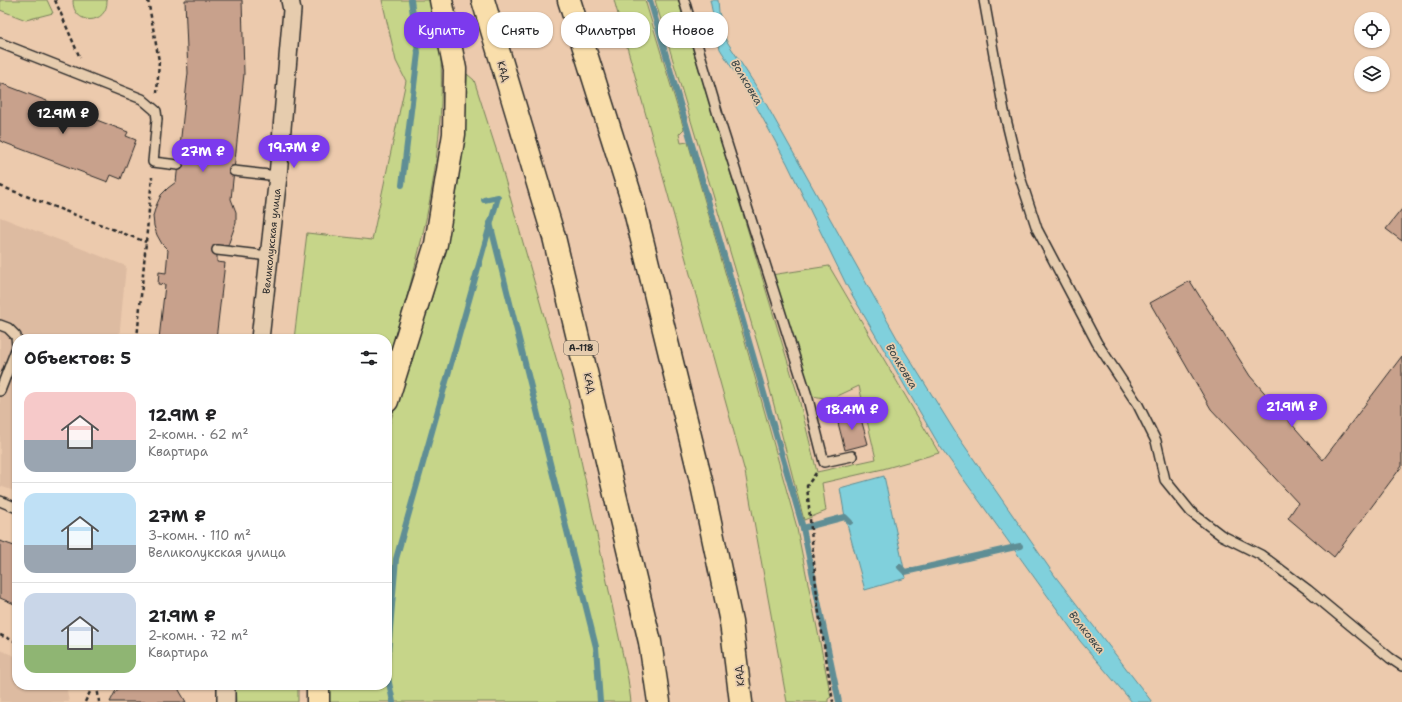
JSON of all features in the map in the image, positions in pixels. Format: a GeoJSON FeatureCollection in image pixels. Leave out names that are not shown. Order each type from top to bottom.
{"type":"FeatureCollection","features":[{"type":"Feature","properties":{"kind":"highway"},"geometry":{"type":"LineString","coordinates":[[392,385],[436,244],[454,134],[455,69],[441,0]]}},
{"type":"Feature","properties":{"kind":"highway","name":"КАД"},"geometry":{"type":"LineString","coordinates":[[483,0],[554,237],[650,642],[659,702]]}},
{"type":"Feature","properties":{"kind":"highway","name":"КАД"},"geometry":{"type":"LineString","coordinates":[[569,0],[635,211],[704,493],[731,622],[740,679],[741,702]]}},
{"type":"Feature","properties":{"kind":"highway"},"geometry":{"type":"LineString","coordinates":[[740,679],[751,702]]}},
{"type":"Feature","properties":{"kind":"highway"},"geometry":{"type":"LineString","coordinates":[[318,690],[318,702]]}},
{"type":"Feature","properties":{"kind":"street","name":"Великолукская улица"},"geometry":{"type":"LineString","coordinates":[[261,334],[278,176],[292,10],[290,0]]}},
{"type":"Feature","properties":{"kind":"street"},"geometry":{"type":"LineString","coordinates":[[226,690],[226,702]]}},
{"type":"Feature","properties":{"kind":"lane"},"geometry":{"type":"LineString","coordinates":[[684,0],[721,125],[808,399],[824,462],[852,456]]}},
{"type":"Feature","properties":{"kind":"lane"},"geometry":{"type":"LineString","coordinates":[[984,0],[1004,111],[1020,177],[1037,229],[1097,343],[1138,405],[1156,441],[1165,480],[1191,512],[1221,535],[1261,555],[1308,590],[1402,666]]}},
{"type":"Feature","properties":{"kind":"lane"},"geometry":{"type":"LineString","coordinates":[[0,43],[142,98],[156,111],[157,119],[153,162],[178,165]]}},
{"type":"Feature","properties":{"kind":"lane"},"geometry":{"type":"LineString","coordinates":[[234,171],[278,176]]}},
{"type":"Feature","properties":{"kind":"lane"},"geometry":{"type":"LineString","coordinates":[[217,250],[269,256]]}},
{"type":"Feature","properties":{"kind":"lane"},"geometry":{"type":"LineString","coordinates":[[0,325],[8,328],[14,334]]}},
{"type":"Feature","properties":{"kind":"lane"},"geometry":{"type":"LineString","coordinates":[[0,391],[12,360]]}},
{"type":"Feature","properties":{"kind":"lane"},"geometry":{"type":"LineString","coordinates":[[0,501],[12,506]]}},
{"type":"Feature","properties":{"kind":"path"},"geometry":{"type":"LineString","coordinates":[[55,0],[88,77]]}},
{"type":"Feature","properties":{"kind":"path"},"geometry":{"type":"LineString","coordinates":[[148,0],[159,61],[156,111]]}},
{"type":"Feature","properties":{"kind":"path"},"geometry":{"type":"LineString","coordinates":[[138,334],[153,162]]}},
{"type":"Feature","properties":{"kind":"path"},"geometry":{"type":"LineString","coordinates":[[0,186],[146,242]]}},
{"type":"Feature","properties":{"kind":"path"},"geometry":{"type":"LineString","coordinates":[[824,462],[807,486],[818,606],[833,702]]}},
{"type":"Feature","properties":{"kind":"path"},"geometry":{"type":"LineString","coordinates":[[0,635],[12,640]]}},
{"type":"Feature","properties":{"kind":"path"},"geometry":{"type":"LineString","coordinates":[[85,702],[91,690]]}},
{"type":"Feature","properties":{"kind":"path"},"geometry":{"type":"LineString","coordinates":[[98,690],[99,702]]}},
{"type":"Feature","properties":{"kind":"shaded area"},"geometry":{"type":"Polygon","coordinates":[[[0,217],[126,266],[119,334],[12,334],[12,490],[0,486],[0,217]]]}},
{"type":"Feature","properties":{"kind":"shaded area"},"geometry":{"type":"Polygon","coordinates":[[[0,650],[12,655],[12,690],[67,690],[69,702],[0,702],[0,650]]]}},
{"type":"Feature","properties":{"kind":"green space"},"geometry":{"type":"Polygon","coordinates":[[[0,0],[47,0],[53,13],[26,20],[0,10],[0,0]]]}},
{"type":"Feature","properties":{"kind":"green space"},"geometry":{"type":"Polygon","coordinates":[[[73,0],[107,0],[106,9],[102,15],[90,20],[78,15],[74,9],[73,0]]]}},
{"type":"Feature","properties":{"kind":"green space"},"geometry":{"type":"Polygon","coordinates":[[[382,0],[435,0],[436,12],[404,12],[404,48],[440,48],[441,92],[439,137],[433,183],[413,273],[392,345],[392,334],[295,334],[307,233],[372,240],[406,81],[396,61],[382,0]]]}},
{"type":"Feature","properties":{"kind":"green space"},"geometry":{"type":"Polygon","coordinates":[[[614,0],[645,0],[649,12],[617,12],[614,0]]]}},
{"type":"Feature","properties":{"kind":"green space"},"geometry":{"type":"Polygon","coordinates":[[[655,0],[678,0],[682,12],[659,12],[655,0]]]}},
{"type":"Feature","properties":{"kind":"green space"},"geometry":{"type":"Polygon","coordinates":[[[650,17],[658,43],[658,48],[660,48],[684,129],[679,134],[681,143],[688,142],[796,524],[831,697],[828,699],[828,702],[787,702],[745,472],[627,48],[650,48],[650,17]]]}},
{"type":"Feature","properties":{"kind":"green space"},"geometry":{"type":"Polygon","coordinates":[[[669,48],[693,48],[799,399],[817,472],[876,459],[859,386],[831,399],[812,396],[771,275],[829,266],[939,453],[883,469],[822,483],[826,511],[804,520],[762,359],[669,48]]]}},
{"type":"Feature","properties":{"kind":"green space"},"geometry":{"type":"Polygon","coordinates":[[[467,74],[474,80],[498,155],[568,400],[628,679],[631,702],[327,702],[326,690],[392,690],[392,416],[432,297],[455,203],[465,131],[467,74]]]}},
{"type":"Feature","properties":{"kind":"green space"},"geometry":{"type":"Polygon","coordinates":[[[235,690],[298,690],[298,702],[236,702],[235,690]]]}},
{"type":"Feature","properties":{"kind":"water"},"geometry":{"type":"Polygon","coordinates":[[[710,0],[718,0],[719,12],[712,12],[710,0]]]}},
{"type":"Feature","properties":{"kind":"water","name":"Волковка"},"geometry":{"type":"Polygon","coordinates":[[[728,43],[756,86],[902,347],[957,435],[1055,576],[1152,702],[1132,702],[1080,641],[939,445],[847,286],[787,163],[756,106],[720,49],[728,48],[728,43]]]}},
{"type":"Feature","properties":{"kind":"water"},"geometry":{"type":"Polygon","coordinates":[[[884,476],[906,578],[865,590],[845,517],[840,488],[884,476]]]}},
{"type":"Feature","properties":{"kind":"building"},"geometry":{"type":"Polygon","coordinates":[[[185,0],[242,0],[244,74],[231,199],[236,212],[236,223],[227,248],[217,250],[217,262],[225,263],[217,334],[160,334],[165,285],[158,284],[159,272],[166,273],[168,250],[162,244],[157,235],[153,216],[161,195],[176,182],[188,73],[185,0]]]}},
{"type":"Feature","properties":{"kind":"building"},"geometry":{"type":"Polygon","coordinates":[[[0,83],[128,132],[126,136],[136,140],[121,179],[111,175],[108,182],[0,141],[0,83]]]}},
{"type":"Feature","properties":{"kind":"building"},"geometry":{"type":"Polygon","coordinates":[[[1402,209],[1402,241],[1386,229],[1402,209]]]}},
{"type":"Feature","properties":{"kind":"building"},"geometry":{"type":"Polygon","coordinates":[[[1190,281],[1250,376],[1323,460],[1402,356],[1402,466],[1334,557],[1288,518],[1298,503],[1211,409],[1150,303],[1190,281]]]}},
{"type":"Feature","properties":{"kind":"building"},"geometry":{"type":"Polygon","coordinates":[[[859,412],[868,444],[845,450],[837,419],[859,412]]]}},
{"type":"Feature","properties":{"kind":"building"},"geometry":{"type":"Polygon","coordinates":[[[0,541],[12,545],[12,603],[0,598],[0,541]]]}},
{"type":"Feature","properties":{"kind":"building"},"geometry":{"type":"Polygon","coordinates":[[[117,690],[179,690],[186,702],[110,702],[117,690]]]}},
{"type":"Feature","properties":{"kind":"waterway"},"geometry":{"type":"LineString","coordinates":[[402,185],[418,53],[411,0]]}},
{"type":"Feature","properties":{"kind":"waterway"},"geometry":{"type":"LineString","coordinates":[[650,0],[803,528],[839,702]]}},
{"type":"Feature","properties":{"kind":"waterway"},"geometry":{"type":"LineString","coordinates":[[392,605],[396,559],[498,197],[484,200]]}},
{"type":"Feature","properties":{"kind":"waterway"},"geometry":{"type":"LineString","coordinates":[[490,223],[596,647],[600,702]]}},
{"type":"Feature","properties":{"kind":"waterway"},"geometry":{"type":"LineString","coordinates":[[803,528],[845,517],[850,522]]}},
{"type":"Feature","properties":{"kind":"waterway"},"geometry":{"type":"LineString","coordinates":[[900,567],[905,572],[1020,546]]}},
{"type":"Feature","properties":{"kind":"waterway"},"geometry":{"type":"LineString","coordinates":[[391,690],[393,702]]}}]}
